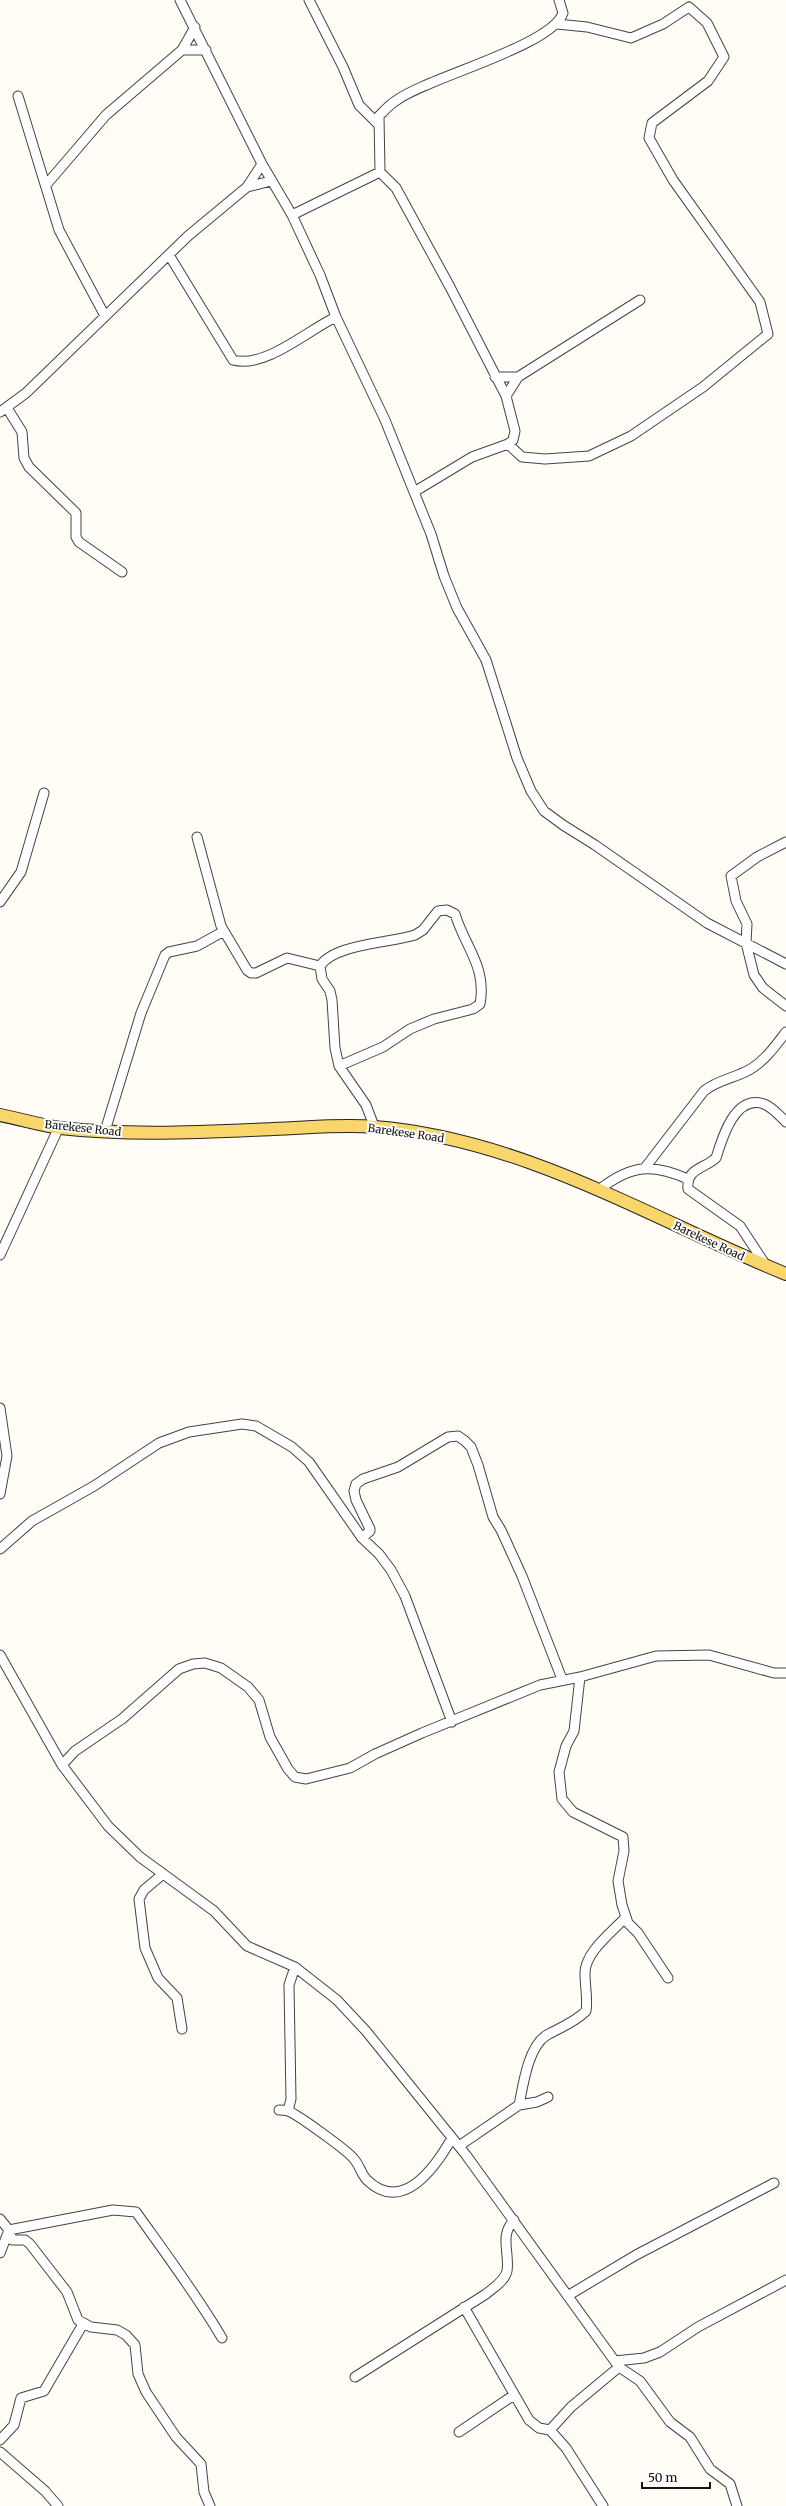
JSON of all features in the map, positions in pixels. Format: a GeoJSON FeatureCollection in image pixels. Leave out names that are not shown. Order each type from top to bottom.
{"type":"FeatureCollection","features":[{"type":"Feature","properties":{"kind":"main road","name":"Barekese Road"},"geometry":{"type":"LineString","coordinates":[[0,1115],[59,1128],[129,1133],[374,1126],[488,1148],[600,1189],[726,1250],[786,1274]]}},
{"type":"Feature","properties":{"kind":"street"},"geometry":{"type":"LineString","coordinates":[[180,0],[195,27],[262,164],[292,215],[320,275],[336,317],[385,420],[414,492],[457,608],[486,660],[517,758],[531,791],[544,811],[707,923],[786,964]]}},
{"type":"Feature","properties":{"kind":"street"},"geometry":{"type":"LineString","coordinates":[[309,0],[343,67],[359,105],[378,123]]}},
{"type":"Feature","properties":{"kind":"street"},"geometry":{"type":"LineString","coordinates":[[414,492],[472,457],[508,444],[513,440],[515,431],[506,396],[450,287],[396,188],[380,172],[379,116],[398,99],[522,45],[557,24],[563,13],[559,0]]}},
{"type":"Feature","properties":{"kind":"street"},"geometry":{"type":"LineString","coordinates":[[508,444],[522,457],[545,459],[589,456],[631,436],[703,387],[768,334],[760,302],[673,180],[649,138],[652,123],[708,81],[724,57],[707,23],[689,7],[663,24],[631,38],[587,27],[557,24]]}},
{"type":"Feature","properties":{"kind":"street"},"geometry":{"type":"LineString","coordinates":[[46,185],[106,114],[182,50],[195,27]]}},
{"type":"Feature","properties":{"kind":"street"},"geometry":{"type":"LineString","coordinates":[[182,50],[206,50]]}},
{"type":"Feature","properties":{"kind":"street"},"geometry":{"type":"LineString","coordinates":[[18,96],[59,230],[105,316]]}},
{"type":"Feature","properties":{"kind":"street"},"geometry":{"type":"LineString","coordinates":[[122,572],[79,542],[76,537],[76,513],[29,467],[24,458],[22,432],[4,410],[26,394],[169,255],[247,187],[262,164]]}},
{"type":"Feature","properties":{"kind":"street"},"geometry":{"type":"LineString","coordinates":[[292,215],[380,172]]}},
{"type":"Feature","properties":{"kind":"street"},"geometry":{"type":"LineString","coordinates":[[247,187],[271,181]]}},
{"type":"Feature","properties":{"kind":"street"},"geometry":{"type":"LineString","coordinates":[[169,255],[233,360],[241,362],[256,360],[276,352],[316,326],[336,317]]}},
{"type":"Feature","properties":{"kind":"street"},"geometry":{"type":"LineString","coordinates":[[506,396],[518,377],[640,300]]}},
{"type":"Feature","properties":{"kind":"street"},"geometry":{"type":"LineString","coordinates":[[495,377],[518,377]]}},
{"type":"Feature","properties":{"kind":"street"},"geometry":{"type":"LineString","coordinates":[[0,902],[21,872],[44,793]]}},
{"type":"Feature","properties":{"kind":"street"},"geometry":{"type":"LineString","coordinates":[[196,837],[206,864],[216,911],[224,931],[251,974],[287,958],[320,966]]}},
{"type":"Feature","properties":{"kind":"street"},"geometry":{"type":"LineString","coordinates":[[786,842],[757,857],[731,876],[736,901],[747,924],[746,943],[754,975],[763,988],[786,1006]]}},
{"type":"Feature","properties":{"kind":"street"},"geometry":{"type":"LineString","coordinates":[[339,1066],[383,1047],[410,1029],[434,1019],[473,1010],[480,1004],[481,996],[478,964],[460,931],[455,914],[447,910],[438,911],[423,930],[415,935],[339,952],[325,958],[320,966],[322,979],[330,991],[332,1000],[335,1048],[339,1066],[366,1105],[374,1126]]}},
{"type":"Feature","properties":{"kind":"street"},"geometry":{"type":"LineString","coordinates":[[105,1131],[141,1013],[165,955],[169,952],[196,946],[224,931]]}},
{"type":"Feature","properties":{"kind":"street"},"geometry":{"type":"LineString","coordinates":[[644,1169],[704,1091],[711,1086],[751,1069],[769,1054],[786,1032]]}},
{"type":"Feature","properties":{"kind":"street"},"geometry":{"type":"LineString","coordinates":[[767,1267],[740,1226],[688,1189],[688,1179],[690,1173],[716,1158],[724,1132],[734,1116],[748,1104],[756,1102],[766,1104],[786,1122]]}},
{"type":"Feature","properties":{"kind":"street"},"geometry":{"type":"LineString","coordinates":[[0,1255],[59,1128]]}},
{"type":"Feature","properties":{"kind":"street"},"geometry":{"type":"LineString","coordinates":[[600,1189],[616,1177],[644,1169],[654,1168],[688,1179]]}},
{"type":"Feature","properties":{"kind":"street"},"geometry":{"type":"LineString","coordinates":[[0,1408],[8,1456],[0,1494]]}},
{"type":"Feature","properties":{"kind":"street"},"geometry":{"type":"LineString","coordinates":[[0,1549],[32,1521],[94,1486],[160,1444],[189,1432],[242,1424],[256,1426],[292,1447],[303,1457],[362,1538],[387,1564],[405,1596],[452,1722]]}},
{"type":"Feature","properties":{"kind":"street"},"geometry":{"type":"LineString","coordinates":[[362,1538],[370,1531],[370,1529],[356,1500],[354,1492],[356,1484],[398,1467],[448,1438],[458,1436],[471,1447],[478,1465],[493,1517],[501,1530],[522,1576],[562,1679]]}},
{"type":"Feature","properties":{"kind":"street"},"geometry":{"type":"LineString","coordinates":[[0,1655],[62,1765],[108,1826],[140,1857],[214,1911],[247,1946],[295,1967],[336,2000],[366,2031],[459,2146],[569,2295],[617,2364],[640,2381],[670,2422],[690,2437],[710,2469],[730,2484],[737,2506]]}},
{"type":"Feature","properties":{"kind":"street"},"geometry":{"type":"LineString","coordinates":[[62,1765],[75,1751],[122,1719],[179,1669],[205,1663],[221,1668],[248,1687],[259,1700],[270,1737],[288,1769],[295,1777],[306,1780],[350,1768],[375,1754],[540,1685],[562,1679],[580,1677],[656,1656],[709,1655],[774,1673],[786,1673]]}},
{"type":"Feature","properties":{"kind":"street"},"geometry":{"type":"LineString","coordinates":[[580,1677],[577,1720],[559,1772],[559,1786],[562,1799],[573,1812],[623,1837],[624,1851],[618,1881],[626,1917],[668,1978]]}},
{"type":"Feature","properties":{"kind":"street"},"geometry":{"type":"LineString","coordinates":[[163,1874],[140,1894],[139,1899],[142,1938],[151,1966],[158,1978],[177,1998],[182,2029]]}},
{"type":"Feature","properties":{"kind":"street"},"geometry":{"type":"LineString","coordinates":[[518,2105],[527,2065],[539,2042],[546,2036],[578,2019],[586,2012],[584,1972],[587,1960],[593,1951],[626,1917]]}},
{"type":"Feature","properties":{"kind":"street"},"geometry":{"type":"LineString","coordinates":[[295,1967],[289,1985],[290,2099],[283,2110],[353,2158],[367,2181],[379,2188],[391,2191],[410,2188],[421,2180],[433,2168],[452,2138]]}},
{"type":"Feature","properties":{"kind":"street"},"geometry":{"type":"LineString","coordinates":[[459,2146],[518,2105],[537,2102],[548,2097]]}},
{"type":"Feature","properties":{"kind":"street"},"geometry":{"type":"LineString","coordinates":[[569,2295],[636,2255],[774,2184]]}},
{"type":"Feature","properties":{"kind":"street"},"geometry":{"type":"LineString","coordinates":[[8,2230],[114,2210],[136,2212],[174,2267],[194,2291],[222,2338]]}},
{"type":"Feature","properties":{"kind":"street"},"geometry":{"type":"LineString","coordinates":[[0,2219],[8,2230],[12,2240],[25,2240],[30,2244],[67,2292],[76,2317],[83,2324],[94,2328],[117,2330],[126,2335],[135,2345],[138,2374],[146,2392],[176,2437],[202,2464],[204,2492],[210,2506]]}},
{"type":"Feature","properties":{"kind":"street"},"geometry":{"type":"LineString","coordinates":[[354,2377],[464,2307],[501,2281],[506,2272],[505,2236],[514,2220]]}},
{"type":"Feature","properties":{"kind":"street"},"geometry":{"type":"LineString","coordinates":[[0,2253],[8,2230]]}},
{"type":"Feature","properties":{"kind":"street"},"geometry":{"type":"LineString","coordinates":[[550,2430],[571,2407],[617,2364],[644,2358],[660,2352],[698,2328],[786,2280]]}},
{"type":"Feature","properties":{"kind":"street"},"geometry":{"type":"LineString","coordinates":[[464,2307],[529,2420],[539,2428],[550,2430],[566,2448],[603,2506]]}},
{"type":"Feature","properties":{"kind":"street"},"geometry":{"type":"LineString","coordinates":[[0,2440],[14,2425],[21,2398],[44,2391],[83,2324]]}},
{"type":"Feature","properties":{"kind":"street"},"geometry":{"type":"LineString","coordinates":[[460,2432],[514,2395]]}},
{"type":"Feature","properties":{"kind":"street"},"geometry":{"type":"LineString","coordinates":[[0,2452],[45,2490],[58,2506]]}}]}
